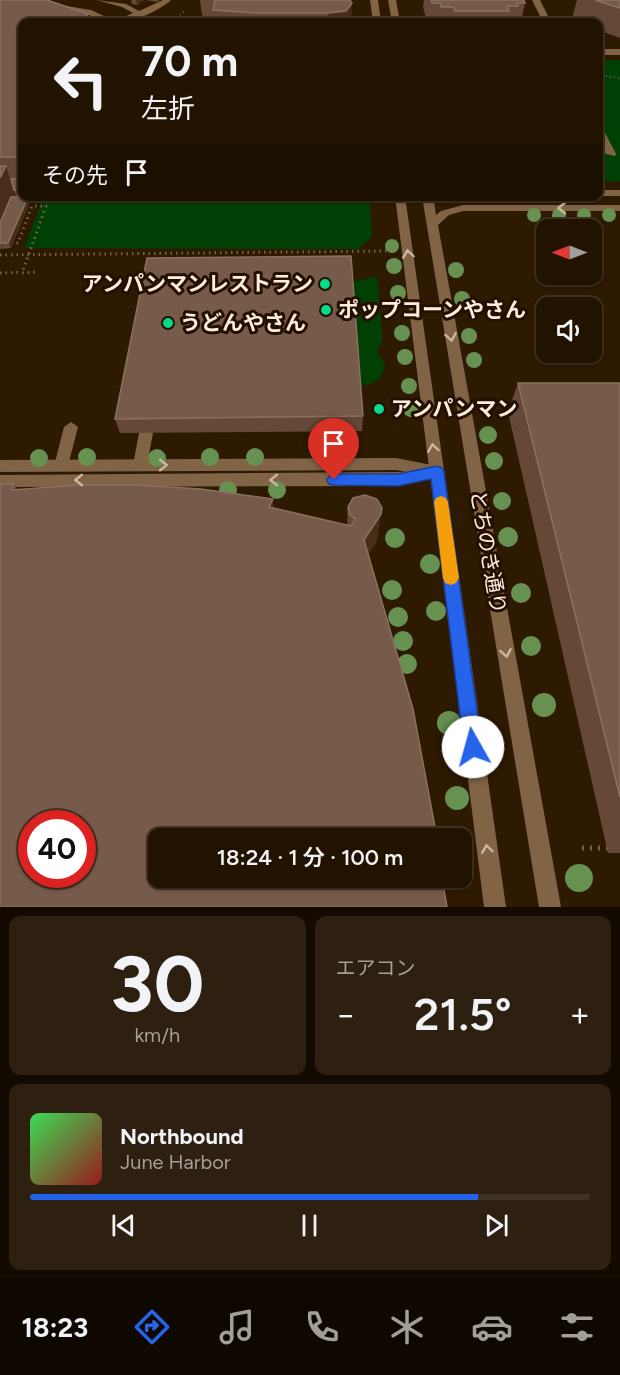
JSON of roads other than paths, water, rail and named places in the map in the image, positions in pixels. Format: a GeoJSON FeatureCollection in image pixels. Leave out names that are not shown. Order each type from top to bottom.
{"type":"FeatureCollection","features":[{"type":"Feature","properties":{"kind":"street"},"geometry":{"type":"LineString","coordinates":[[374,0],[376,18]]}},
{"type":"Feature","properties":{"kind":"street"},"geometry":{"type":"LineString","coordinates":[[392,0],[395,18]]}},
{"type":"Feature","properties":{"kind":"street"},"geometry":{"type":"LineString","coordinates":[[536,0],[545,18]]}},
{"type":"Feature","properties":{"kind":"street"},"geometry":{"type":"LineString","coordinates":[[87,18],[40,6],[76,9],[102,18]]}},
{"type":"Feature","properties":{"kind":"street"},"geometry":{"type":"LineString","coordinates":[[603,52],[620,52]]}},
{"type":"Feature","properties":{"kind":"street"},"geometry":{"type":"LineString","coordinates":[[603,139],[610,154]]}},
{"type":"Feature","properties":{"kind":"street"},"geometry":{"type":"LineString","coordinates":[[603,192],[620,193]]}},
{"type":"Feature","properties":{"kind":"street","name":"とちのき通り"},"geometry":{"type":"LineString","coordinates":[[401,201],[495,907]]}},
{"type":"Feature","properties":{"kind":"street","name":"とちのき通り"},"geometry":{"type":"LineString","coordinates":[[428,201],[550,907]]}},
{"type":"Feature","properties":{"kind":"street"},"geometry":{"type":"LineString","coordinates":[[432,224],[445,213],[463,208],[620,208]]}},
{"type":"Feature","properties":{"kind":"street"},"geometry":{"type":"LineString","coordinates":[[0,466],[396,464],[437,472]]}},
{"type":"Feature","properties":{"kind":"street"},"geometry":{"type":"LineString","coordinates":[[0,481],[398,480],[437,472]]}},
{"type":"Feature","properties":{"kind":"lane"},"geometry":{"type":"LineString","coordinates":[[99,0],[156,8],[168,0]]}},
{"type":"Feature","properties":{"kind":"lane"},"geometry":{"type":"LineString","coordinates":[[124,5],[140,6]]}},
{"type":"Feature","properties":{"kind":"lane"},"geometry":{"type":"LineString","coordinates":[[124,18],[140,6]]}},
{"type":"Feature","properties":{"kind":"lane"},"geometry":{"type":"LineString","coordinates":[[61,466],[71,427]]}},
{"type":"Feature","properties":{"kind":"lane"},"geometry":{"type":"LineString","coordinates":[[140,465],[146,433]]}},
{"type":"Feature","properties":{"kind":"place","name":"アンパンマンレストラン"},"geometry":{"type":"Point","coordinates":[325,284]}},
{"type":"Feature","properties":{"kind":"place","name":"ポップコーンやさん"},"geometry":{"type":"Point","coordinates":[326,310]}},
{"type":"Feature","properties":{"kind":"place","name":"うどんやさん"},"geometry":{"type":"Point","coordinates":[168,323]}},
{"type":"Feature","properties":{"kind":"place","name":"アンパンマン"},"geometry":{"type":"Point","coordinates":[379,409]}}]}
